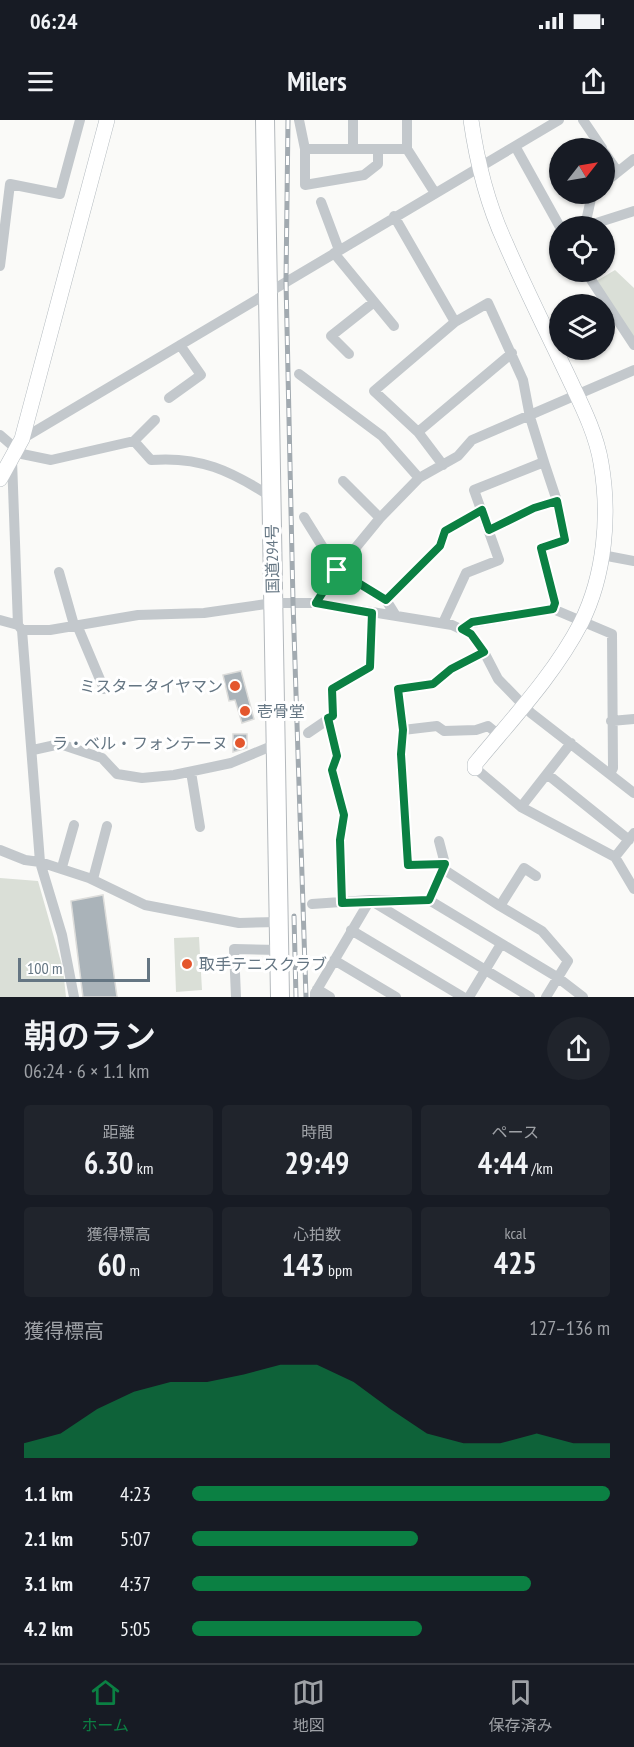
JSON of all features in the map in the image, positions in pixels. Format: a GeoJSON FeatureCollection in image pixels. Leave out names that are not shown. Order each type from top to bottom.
{"type":"FeatureCollection","features":[{"type":"Feature","properties":{"kind":"highway","name":"国道294号"},"geometry":{"type":"LineString","coordinates":[[265,120],[266,293],[280,997]]}},
{"type":"Feature","properties":{"kind":"street"},"geometry":{"type":"LineString","coordinates":[[0,266],[10,184],[60,194],[80,120]]}},
{"type":"Feature","properties":{"kind":"street"},"geometry":{"type":"LineString","coordinates":[[0,478],[17,449],[107,120]]}},
{"type":"Feature","properties":{"kind":"street"},"geometry":{"type":"LineString","coordinates":[[299,120],[305,149],[306,185],[364,175],[378,164],[378,149]]}},
{"type":"Feature","properties":{"kind":"street"},"geometry":{"type":"LineString","coordinates":[[353,149],[354,120]]}},
{"type":"Feature","properties":{"kind":"street"},"geometry":{"type":"LineString","coordinates":[[407,120],[406,149],[435,193]]}},
{"type":"Feature","properties":{"kind":"street"},"geometry":{"type":"LineString","coordinates":[[471,120],[478,167],[504,240],[577,394],[601,462],[606,519],[602,555],[582,621],[567,647],[524,705],[475,764],[475,768],[521,807],[615,857],[634,890]]}},
{"type":"Feature","properties":{"kind":"street"},"geometry":{"type":"LineString","coordinates":[[583,120],[595,138]]}},
{"type":"Feature","properties":{"kind":"street"},"geometry":{"type":"LineString","coordinates":[[17,449],[180,345],[555,121]]}},
{"type":"Feature","properties":{"kind":"street"},"geometry":{"type":"LineString","coordinates":[[515,146],[554,216]]}},
{"type":"Feature","properties":{"kind":"street"},"geometry":{"type":"LineString","coordinates":[[305,149],[406,149]]}},
{"type":"Feature","properties":{"kind":"street"},"geometry":{"type":"LineString","coordinates":[[615,174],[634,159]]}},
{"type":"Feature","properties":{"kind":"street"},"geometry":{"type":"LineString","coordinates":[[615,168],[618,172]]}},
{"type":"Feature","properties":{"kind":"street"},"geometry":{"type":"LineString","coordinates":[[321,202],[337,252],[394,326]]}},
{"type":"Feature","properties":{"kind":"street"},"geometry":{"type":"LineString","coordinates":[[615,217],[634,211]]}},
{"type":"Feature","properties":{"kind":"street"},"geometry":{"type":"LineString","coordinates":[[394,216],[455,322]]}},
{"type":"Feature","properties":{"kind":"street"},"geometry":{"type":"LineString","coordinates":[[593,282],[634,345]]}},
{"type":"Feature","properties":{"kind":"street"},"geometry":{"type":"LineString","coordinates":[[349,354],[331,336],[374,302]]}},
{"type":"Feature","properties":{"kind":"street"},"geometry":{"type":"LineString","coordinates":[[443,465],[418,432],[374,391],[455,322],[488,303],[523,380],[530,417],[557,501],[565,540],[541,548],[555,603],[553,609]]}},
{"type":"Feature","properties":{"kind":"street"},"geometry":{"type":"LineString","coordinates":[[169,399],[201,375],[180,345]]}},
{"type":"Feature","properties":{"kind":"street"},"geometry":{"type":"LineString","coordinates":[[418,432],[512,353]]}},
{"type":"Feature","properties":{"kind":"street"},"geometry":{"type":"LineString","coordinates":[[316,603],[337,570],[380,519],[419,478],[458,456],[472,440],[530,417],[634,370]]}},
{"type":"Feature","properties":{"kind":"street"},"geometry":{"type":"LineString","coordinates":[[299,374],[382,436],[419,478]]}},
{"type":"Feature","properties":{"kind":"street"},"geometry":{"type":"LineString","coordinates":[[0,435],[22,454],[51,460],[134,441],[155,420]]}},
{"type":"Feature","properties":{"kind":"street"},"geometry":{"type":"LineString","coordinates":[[134,441],[152,460],[176,458],[207,464],[233,472],[270,496]]}},
{"type":"Feature","properties":{"kind":"street"},"geometry":{"type":"LineString","coordinates":[[17,449],[20,627],[33,750],[40,862],[62,935],[74,997]]}},
{"type":"Feature","properties":{"kind":"street"},"geometry":{"type":"LineString","coordinates":[[442,623],[466,573],[499,560],[474,490],[543,462]]}},
{"type":"Feature","properties":{"kind":"street"},"geometry":{"type":"LineString","coordinates":[[343,481],[380,519]]}},
{"type":"Feature","properties":{"kind":"street"},"geometry":{"type":"LineString","coordinates":[[489,530],[534,508],[557,501]]}},
{"type":"Feature","properties":{"kind":"street"},"geometry":{"type":"LineString","coordinates":[[386,600],[440,546],[445,531],[482,510]]}},
{"type":"Feature","properties":{"kind":"street"},"geometry":{"type":"LineString","coordinates":[[304,517],[337,570],[386,600],[396,616]]}},
{"type":"Feature","properties":{"kind":"street"},"geometry":{"type":"LineString","coordinates":[[602,555],[634,561]]}},
{"type":"Feature","properties":{"kind":"street"},"geometry":{"type":"LineString","coordinates":[[59,572],[76,625],[104,690]]}},
{"type":"Feature","properties":{"kind":"street"},"geometry":{"type":"LineString","coordinates":[[0,620],[20,627],[50,630],[138,615],[204,613],[273,603],[316,603],[442,623],[471,634],[484,652],[493,673],[524,705],[634,794]]}},
{"type":"Feature","properties":{"kind":"street"},"geometry":{"type":"LineString","coordinates":[[462,629],[472,622],[553,609],[612,634],[613,768],[610,774]]}},
{"type":"Feature","properties":{"kind":"street"},"geometry":{"type":"LineString","coordinates":[[308,733],[333,716],[332,689],[370,667],[372,613]]}},
{"type":"Feature","properties":{"kind":"street"},"geometry":{"type":"LineString","coordinates":[[484,652],[451,669],[433,684],[398,689],[403,730],[401,754],[408,865],[444,866],[500,906],[542,931],[568,961],[546,997]]}},
{"type":"Feature","properties":{"kind":"street"},"geometry":{"type":"LineString","coordinates":[[328,718],[337,756],[332,770],[344,815],[340,840],[342,903]]}},
{"type":"Feature","properties":{"kind":"street"},"geometry":{"type":"LineString","coordinates":[[611,721],[634,719]]}},
{"type":"Feature","properties":{"kind":"street"},"geometry":{"type":"LineString","coordinates":[[403,730],[437,726],[444,732],[476,730],[488,726],[499,735]]}},
{"type":"Feature","properties":{"kind":"street"},"geometry":{"type":"LineString","coordinates":[[521,807],[571,743]]}},
{"type":"Feature","properties":{"kind":"street"},"geometry":{"type":"LineString","coordinates":[[33,750],[60,744],[102,758],[117,774],[142,778],[190,772],[231,763],[274,745]]}},
{"type":"Feature","properties":{"kind":"street"},"geometry":{"type":"LineString","coordinates":[[190,772],[200,827]]}},
{"type":"Feature","properties":{"kind":"street"},"geometry":{"type":"LineString","coordinates":[[547,774],[632,837],[615,857]]}},
{"type":"Feature","properties":{"kind":"street"},"geometry":{"type":"LineString","coordinates":[[62,867],[74,825]]}},
{"type":"Feature","properties":{"kind":"street"},"geometry":{"type":"LineString","coordinates":[[93,879],[107,826]]}},
{"type":"Feature","properties":{"kind":"street"},"geometry":{"type":"LineString","coordinates":[[429,900],[444,866],[439,842]]}},
{"type":"Feature","properties":{"kind":"street"},"geometry":{"type":"LineString","coordinates":[[0,850],[25,860],[62,867],[93,879],[146,905],[239,923],[278,922]]}},
{"type":"Feature","properties":{"kind":"street"},"geometry":{"type":"LineString","coordinates":[[500,906],[524,868],[536,876]]}},
{"type":"Feature","properties":{"kind":"street"},"geometry":{"type":"LineString","coordinates":[[330,997],[316,993],[370,900]]}},
{"type":"Feature","properties":{"kind":"street"},"geometry":{"type":"LineString","coordinates":[[370,900],[530,997]]}},
{"type":"Feature","properties":{"kind":"street"},"geometry":{"type":"LineString","coordinates":[[312,904],[370,900],[429,900],[557,977],[583,997]]}},
{"type":"Feature","properties":{"kind":"street"},"geometry":{"type":"LineString","coordinates":[[351,930],[463,997]]}},
{"type":"Feature","properties":{"kind":"street"},"geometry":{"type":"LineString","coordinates":[[469,997],[501,944]]}},
{"type":"Feature","properties":{"kind":"street"},"geometry":{"type":"LineString","coordinates":[[236,997],[234,949],[279,950]]}},
{"type":"Feature","properties":{"kind":"street"},"geometry":{"type":"LineString","coordinates":[[334,960],[396,997]]}},
{"type":"Feature","properties":{"kind":"shaded area"},"geometry":{"type":"Polygon","coordinates":[[[615,270],[634,288],[634,345],[615,316],[615,294],[600,294],[593,283],[615,282],[615,270]]]}},
{"type":"Feature","properties":{"kind":"shaded area"},"geometry":{"type":"Polygon","coordinates":[[[0,878],[38,881],[63,969],[66,997],[0,997],[0,878]]]}},
{"type":"Feature","properties":{"kind":"shaded area","name":"取手テニスクラブ"},"geometry":{"type":"Polygon","coordinates":[[[199,937],[202,990],[176,992],[174,938],[199,937]]]}},
{"type":"Feature","properties":{"kind":"building","name":"ミスタータイヤマン"},"geometry":{"type":"Polygon","coordinates":[[[241,671],[254,719],[242,723],[235,700],[229,701],[223,675],[241,671]]]}},
{"type":"Feature","properties":{"kind":"building","name":"ラ・ベル・フォンテーヌ"},"geometry":{"type":"Polygon","coordinates":[[[233,734],[247,734],[247,748],[233,752],[233,734]]]}},
{"type":"Feature","properties":{"kind":"building"},"geometry":{"type":"Polygon","coordinates":[[[103,895],[117,997],[83,997],[71,901],[103,895]]]}},
{"type":"Feature","properties":{"kind":"railway"},"geometry":{"type":"LineString","coordinates":[[288,120],[286,281],[293,602],[306,997]]}},
{"type":"Feature","properties":{"kind":"railway"},"geometry":{"type":"LineString","coordinates":[[294,916],[296,997]]}},
{"type":"Feature","properties":{"kind":"place","name":"ミスタータイヤマン"},"geometry":{"type":"Point","coordinates":[235,686]}},
{"type":"Feature","properties":{"kind":"place","name":"壱骨堂"},"geometry":{"type":"Point","coordinates":[245,711]}},
{"type":"Feature","properties":{"kind":"place","name":"ラ・ベル・フォンテーヌ"},"geometry":{"type":"Point","coordinates":[240,743]}},
{"type":"Feature","properties":{"kind":"place","name":"取手テニスクラブ"},"geometry":{"type":"Point","coordinates":[187,964]}},
{"type":"Feature","properties":{"kind":"route"},"geometry":{"type":"LineString","coordinates":[[557,501],[565,540],[541,548],[555,603],[553,609],[472,622],[462,629],[471,634],[484,652],[451,669],[433,684],[398,689],[403,730],[401,754],[408,865],[445,864],[429,900],[370,900],[342,903],[340,840],[344,815],[332,770],[337,756],[328,718],[333,716],[332,689],[370,667],[372,613],[316,603],[325,585],[337,570],[386,600],[440,546],[445,531],[482,510],[489,530],[534,508],[557,501]]}}]}
